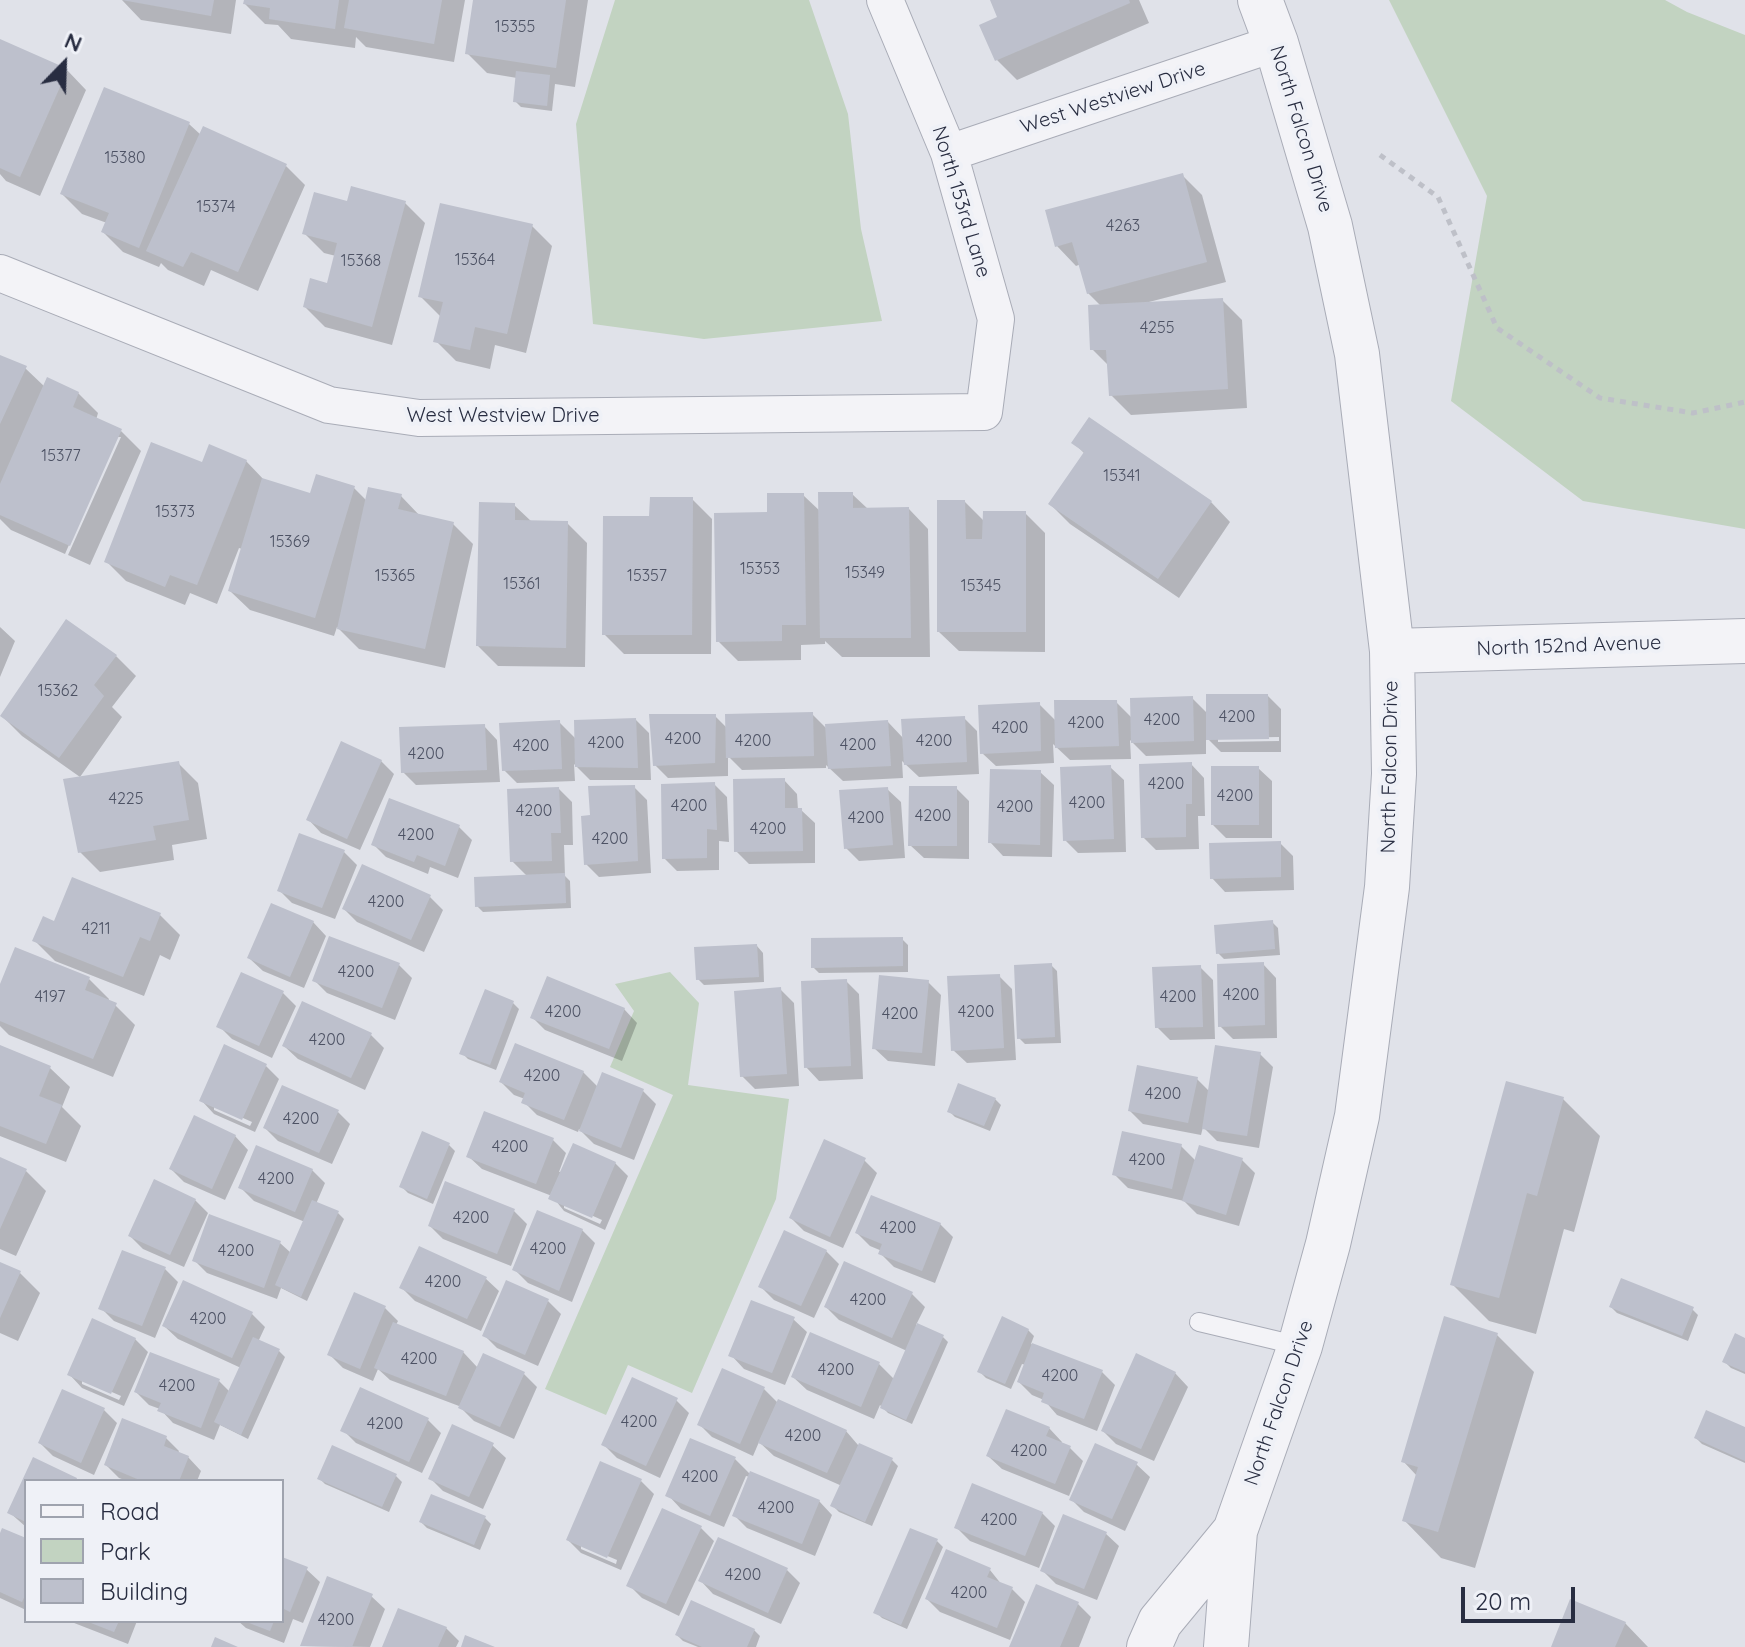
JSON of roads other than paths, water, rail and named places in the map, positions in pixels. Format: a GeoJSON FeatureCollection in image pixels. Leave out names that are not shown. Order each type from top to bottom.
{"type":"FeatureCollection","features":[{"type":"Feature","properties":{"kind":"street","name":"North 153rd Lane"},"geometry":{"type":"LineString","coordinates":[[885,0],[949,153],[996,319],[984,412]]}},
{"type":"Feature","properties":{"kind":"street","name":"North Falcon Drive"},"geometry":{"type":"LineString","coordinates":[[1226,1647],[1235,1531],[1300,1346],[1328,1244],[1357,1116],[1387,887],[1394,774],[1392,651],[1357,354],[1330,226],[1276,43],[1260,0]]}},
{"type":"Feature","properties":{"kind":"street","name":"West Westview Drive"},"geometry":{"type":"LineString","coordinates":[[949,153],[1276,43]]}},
{"type":"Feature","properties":{"kind":"street","name":"West Westview Drive"},"geometry":{"type":"LineString","coordinates":[[0,273],[329,405],[419,418],[984,412]]}},
{"type":"Feature","properties":{"kind":"street","name":"North 152nd Avenue"},"geometry":{"type":"LineString","coordinates":[[1392,651],[1745,641]]}},
{"type":"Feature","properties":{"kind":"street","name":"North Falcon Drive"},"geometry":{"type":"LineString","coordinates":[[1149,1647],[1160,1622],[1235,1531]]}},
{"type":"Feature","properties":{"kind":"lane"},"geometry":{"type":"LineString","coordinates":[[1199,1322],[1300,1346]]}}]}
